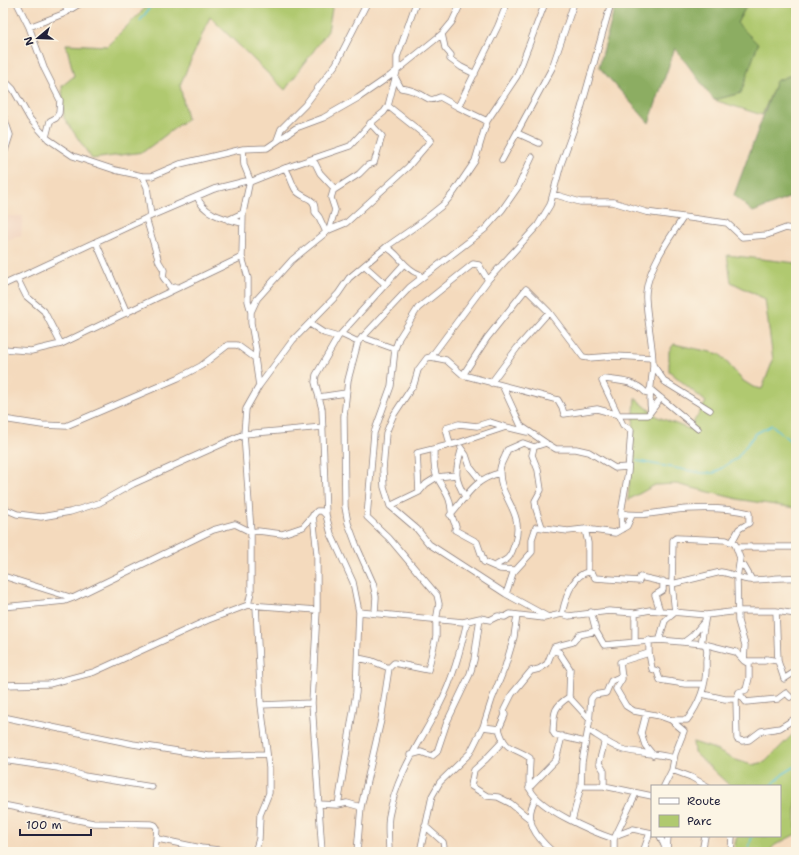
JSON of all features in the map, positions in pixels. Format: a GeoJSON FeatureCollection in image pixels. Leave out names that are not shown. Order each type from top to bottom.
{"type":"FeatureCollection","features":[{"type":"Feature","properties":{"kind":"street"},"geometry":{"type":"LineString","coordinates":[[17,3],[29,27],[44,68],[59,97],[59,113],[56,118],[50,121],[46,137]]}},
{"type":"Feature","properties":{"kind":"street"},"geometry":{"type":"LineString","coordinates":[[65,3],[67,12]]}},
{"type":"Feature","properties":{"kind":"street"},"geometry":{"type":"LineString","coordinates":[[29,27],[67,12],[81,3]]}},
{"type":"Feature","properties":{"kind":"street"},"geometry":{"type":"LineString","coordinates":[[267,148],[278,140],[281,129],[305,105],[336,64],[367,3]]}},
{"type":"Feature","properties":{"kind":"street"},"geometry":{"type":"LineString","coordinates":[[3,285],[148,217],[214,189],[250,181],[350,146],[370,123],[384,112],[388,106],[397,57],[416,3]]}},
{"type":"Feature","properties":{"kind":"street"},"geometry":{"type":"LineString","coordinates":[[4,84],[8,84],[13,89],[30,119],[46,137],[73,156],[115,170],[142,176],[152,176],[180,164],[243,149],[267,148],[296,128],[323,118],[358,98],[395,73],[442,34],[452,22],[461,3]]}},
{"type":"Feature","properties":{"kind":"street"},"geometry":{"type":"LineString","coordinates":[[458,107],[475,74],[507,3]]}},
{"type":"Feature","properties":{"kind":"street"},"geometry":{"type":"LineString","coordinates":[[248,605],[250,592],[251,532],[244,434],[246,409],[259,386],[293,340],[338,294],[349,278],[386,247],[444,204],[454,192],[475,161],[487,121],[517,76],[545,3]]}},
{"type":"Feature","properties":{"kind":"street"},"geometry":{"type":"LineString","coordinates":[[502,160],[552,68],[574,3]]}},
{"type":"Feature","properties":{"kind":"street"},"geometry":{"type":"LineString","coordinates":[[548,617],[506,594],[429,544],[417,529],[390,506],[384,487],[383,470],[386,433],[392,416],[414,384],[418,370],[427,358],[431,357],[488,280],[538,225],[550,205],[561,164],[580,112],[611,3]]}},
{"type":"Feature","properties":{"kind":"street"},"geometry":{"type":"LineString","coordinates":[[442,34],[447,50],[451,55],[450,59],[461,67],[475,74]]}},
{"type":"Feature","properties":{"kind":"street"},"geometry":{"type":"LineString","coordinates":[[395,73],[401,88],[420,93],[428,100],[433,100],[440,97],[487,121]]}},
{"type":"Feature","properties":{"kind":"street"},"geometry":{"type":"LineString","coordinates":[[248,301],[252,302],[257,299],[292,260],[328,231],[346,223],[408,167],[431,140],[388,106]]}},
{"type":"Feature","properties":{"kind":"street"},"geometry":{"type":"LineString","coordinates":[[3,114],[10,135],[3,157]]}},
{"type":"Feature","properties":{"kind":"street"},"geometry":{"type":"LineString","coordinates":[[328,231],[335,210],[331,198],[334,190],[359,174],[368,165],[374,163],[382,136],[370,123]]}},
{"type":"Feature","properties":{"kind":"street"},"geometry":{"type":"LineString","coordinates":[[517,133],[539,143]]}},
{"type":"Feature","properties":{"kind":"street"},"geometry":{"type":"LineString","coordinates":[[243,149],[244,164],[250,181],[243,213],[242,257],[248,278],[248,301],[252,312],[252,336],[256,350],[255,358],[259,386]]}},
{"type":"Feature","properties":{"kind":"street"},"geometry":{"type":"LineString","coordinates":[[375,612],[376,598],[373,583],[348,523],[345,507],[346,492],[343,452],[346,393],[360,339],[420,279],[485,229],[502,210],[518,187],[532,157]]}},
{"type":"Feature","properties":{"kind":"street"},"geometry":{"type":"LineString","coordinates":[[308,161],[316,164],[320,173],[332,185],[334,190]]}},
{"type":"Feature","properties":{"kind":"street"},"geometry":{"type":"LineString","coordinates":[[284,168],[291,178],[295,190],[313,201],[315,212],[320,217],[328,231]]}},
{"type":"Feature","properties":{"kind":"street"},"geometry":{"type":"LineString","coordinates":[[142,176],[147,187],[148,217],[159,262],[164,270],[163,277],[171,288],[179,286]]}},
{"type":"Feature","properties":{"kind":"street"},"geometry":{"type":"LineString","coordinates":[[553,194],[580,202],[613,202],[646,212],[727,223],[741,236],[745,237],[767,235],[786,228],[796,230]]}},
{"type":"Feature","properties":{"kind":"street"},"geometry":{"type":"LineString","coordinates":[[198,196],[200,203],[212,214],[242,223]]}},
{"type":"Feature","properties":{"kind":"street"},"geometry":{"type":"LineString","coordinates":[[228,220],[243,213]]}},
{"type":"Feature","properties":{"kind":"street"},"geometry":{"type":"LineString","coordinates":[[651,411],[650,391],[653,365],[646,301],[646,283],[666,242],[683,218]]}},
{"type":"Feature","properties":{"kind":"street"},"geometry":{"type":"LineString","coordinates":[[97,241],[98,247],[127,312]]}},
{"type":"Feature","properties":{"kind":"street"},"geometry":{"type":"LineString","coordinates":[[386,247],[392,250],[403,265],[419,274],[420,279]]}},
{"type":"Feature","properties":{"kind":"street"},"geometry":{"type":"LineString","coordinates":[[3,349],[31,351],[62,344],[179,286],[242,257]]}},
{"type":"Feature","properties":{"kind":"street"},"geometry":{"type":"LineString","coordinates":[[357,852],[361,807],[381,720],[389,668],[394,663],[428,670],[436,637],[436,621],[439,604],[434,589],[389,538],[369,520],[366,514],[374,433],[391,386],[395,348],[402,332],[418,308],[473,264],[479,265],[488,280]]}},
{"type":"Feature","properties":{"kind":"street"},"geometry":{"type":"LineString","coordinates":[[338,805],[356,693],[359,612],[353,582],[332,534],[326,515],[323,427],[319,397],[315,382],[316,375],[339,336],[403,265]]}},
{"type":"Feature","properties":{"kind":"street"},"geometry":{"type":"LineString","coordinates":[[365,266],[386,284]]}},
{"type":"Feature","properties":{"kind":"street"},"geometry":{"type":"LineString","coordinates":[[18,278],[26,296],[44,311],[62,344]]}},
{"type":"Feature","properties":{"kind":"street"},"geometry":{"type":"LineString","coordinates":[[463,375],[487,338],[525,289],[549,312],[583,357],[615,356],[652,358]]}},
{"type":"Feature","properties":{"kind":"street"},"geometry":{"type":"LineString","coordinates":[[252,312],[257,299]]}},
{"type":"Feature","properties":{"kind":"street"},"geometry":{"type":"LineString","coordinates":[[491,383],[517,348],[549,312]]}},
{"type":"Feature","properties":{"kind":"street"},"geometry":{"type":"LineString","coordinates":[[310,324],[324,333],[360,339],[395,348]]}},
{"type":"Feature","properties":{"kind":"street"},"geometry":{"type":"LineString","coordinates":[[3,419],[42,425],[66,426],[178,378],[201,366],[228,345],[237,345],[255,358]]}},
{"type":"Feature","properties":{"kind":"street"},"geometry":{"type":"LineString","coordinates":[[431,357],[446,360],[463,375],[503,387],[558,400],[562,406],[564,414],[597,409],[619,415],[648,415],[661,398]]}},
{"type":"Feature","properties":{"kind":"street"},"geometry":{"type":"LineString","coordinates":[[653,365],[665,382],[710,410]]}},
{"type":"Feature","properties":{"kind":"street"},"geometry":{"type":"LineString","coordinates":[[622,529],[621,513],[628,472],[627,467],[631,430],[623,425],[607,394],[602,379],[630,383],[641,388],[645,392],[650,391],[661,398],[698,429]]}},
{"type":"Feature","properties":{"kind":"street"},"geometry":{"type":"LineString","coordinates":[[503,387],[519,422],[531,434]]}},
{"type":"Feature","properties":{"kind":"street"},"geometry":{"type":"LineString","coordinates":[[319,397],[346,393]]}},
{"type":"Feature","properties":{"kind":"street"},"geometry":{"type":"LineString","coordinates":[[450,445],[446,428],[449,426],[464,424],[477,426],[490,422],[515,428],[531,434],[556,449],[576,449],[589,452],[615,468],[627,467]]}},
{"type":"Feature","properties":{"kind":"street"},"geometry":{"type":"LineString","coordinates":[[3,508],[17,514],[41,517],[70,512],[99,503],[133,484],[244,434],[323,427]]}},
{"type":"Feature","properties":{"kind":"street"},"geometry":{"type":"LineString","coordinates":[[419,492],[416,454],[458,443],[506,427]]}},
{"type":"Feature","properties":{"kind":"street"},"geometry":{"type":"LineString","coordinates":[[458,443],[461,451],[465,453],[470,467],[480,481]]}},
{"type":"Feature","properties":{"kind":"street"},"geometry":{"type":"LineString","coordinates":[[495,566],[510,556],[516,539],[518,526],[516,517],[503,490],[500,473],[500,468],[508,448],[525,443],[534,447],[546,443]]}},
{"type":"Feature","properties":{"kind":"street"},"geometry":{"type":"LineString","coordinates":[[534,447],[532,455],[538,470],[541,490],[535,498],[536,509],[542,527]]}},
{"type":"Feature","properties":{"kind":"street"},"geometry":{"type":"LineString","coordinates":[[434,449],[437,477],[445,489],[450,503],[450,516],[456,526],[455,530],[477,542],[484,562],[500,569],[515,570]]}},
{"type":"Feature","properties":{"kind":"street"},"geometry":{"type":"LineString","coordinates":[[461,451],[457,463],[456,475],[458,484],[466,498]]}},
{"type":"Feature","properties":{"kind":"street"},"geometry":{"type":"LineString","coordinates":[[450,516],[466,498],[470,488],[486,476],[500,473]]}},
{"type":"Feature","properties":{"kind":"street"},"geometry":{"type":"LineString","coordinates":[[390,506],[419,492],[426,484],[437,477],[456,475]]}},
{"type":"Feature","properties":{"kind":"street"},"geometry":{"type":"LineString","coordinates":[[621,513],[632,515],[688,509],[725,509],[749,513],[749,523],[739,529],[732,542]]}},
{"type":"Feature","properties":{"kind":"street"},"geometry":{"type":"LineString","coordinates":[[3,607],[65,601],[213,530],[235,524],[251,532],[258,531],[282,534],[303,527],[318,511],[322,511],[326,515]]}},
{"type":"Feature","properties":{"kind":"street"},"geometry":{"type":"LineString","coordinates":[[313,515],[317,554],[317,610],[312,703],[322,852]]}},
{"type":"Feature","properties":{"kind":"street"},"geometry":{"type":"LineString","coordinates":[[506,594],[515,570],[521,566],[532,552],[532,538],[535,527],[568,531],[585,529],[615,533],[627,526],[632,515]]}},
{"type":"Feature","properties":{"kind":"street"},"geometry":{"type":"LineString","coordinates":[[585,529],[588,541],[588,572]]}},
{"type":"Feature","properties":{"kind":"street"},"geometry":{"type":"LineString","coordinates":[[675,612],[672,584],[674,539],[726,540],[732,542],[737,547],[742,565],[752,580]]}},
{"type":"Feature","properties":{"kind":"street"},"geometry":{"type":"LineString","coordinates":[[737,547],[796,547]]}},
{"type":"Feature","properties":{"kind":"street"},"geometry":{"type":"LineString","coordinates":[[742,565],[737,578],[739,611],[738,620],[740,632],[745,645],[744,661]]}},
{"type":"Feature","properties":{"kind":"street"},"geometry":{"type":"LineString","coordinates":[[562,614],[565,600],[571,588],[580,575],[588,572],[593,574],[595,578],[639,581],[640,577],[672,584],[721,572],[729,572],[737,578],[752,580],[762,578],[796,578]]}},
{"type":"Feature","properties":{"kind":"street"},"geometry":{"type":"LineString","coordinates":[[3,576],[73,598]]}},
{"type":"Feature","properties":{"kind":"street"},"geometry":{"type":"LineString","coordinates":[[660,611],[656,595],[663,590],[663,581]]}},
{"type":"Feature","properties":{"kind":"street"},"geometry":{"type":"LineString","coordinates":[[3,685],[49,684],[94,672],[208,620],[248,605],[317,610]]}},
{"type":"Feature","properties":{"kind":"street"},"geometry":{"type":"LineString","coordinates":[[255,852],[258,839],[260,815],[269,793],[269,768],[266,754],[261,705],[256,606]]}},
{"type":"Feature","properties":{"kind":"street"},"geometry":{"type":"LineString","coordinates":[[359,612],[375,612],[412,616],[436,621],[468,622],[480,618],[490,620],[498,616],[509,616],[510,614],[548,617],[562,614],[569,616],[609,611],[635,614],[650,610],[706,615],[739,611],[776,611],[796,614]]}},
{"type":"Feature","properties":{"kind":"street"},"geometry":{"type":"LineString","coordinates":[[776,611],[778,661],[784,679],[796,670]]}},
{"type":"Feature","properties":{"kind":"street"},"geometry":{"type":"LineString","coordinates":[[592,612],[596,631],[604,645],[649,640],[703,644],[736,652],[749,664],[749,678],[746,690],[737,696],[725,699],[702,694]]}},
{"type":"Feature","properties":{"kind":"street"},"geometry":{"type":"LineString","coordinates":[[660,640],[660,634],[666,621],[675,612]]}},
{"type":"Feature","properties":{"kind":"street"},"geometry":{"type":"LineString","coordinates":[[635,614],[635,641]]}},
{"type":"Feature","properties":{"kind":"street"},"geometry":{"type":"LineString","coordinates":[[420,852],[432,796],[440,782],[470,753],[483,727],[492,699],[506,667],[514,636],[517,615]]}},
{"type":"Feature","properties":{"kind":"street"},"geometry":{"type":"LineString","coordinates":[[648,653],[621,661],[622,679],[616,689],[626,706],[634,711],[671,720],[687,720],[702,694],[706,674],[706,660],[708,653],[703,644],[704,622],[706,615]]}},
{"type":"Feature","properties":{"kind":"street"},"geometry":{"type":"LineString","coordinates":[[410,755],[421,752],[432,756],[436,752],[447,722],[470,674],[474,660],[480,618]]}},
{"type":"Feature","properties":{"kind":"street"},"geometry":{"type":"LineString","coordinates":[[389,852],[389,817],[397,784],[410,755],[439,705],[453,674],[468,622]]}},
{"type":"Feature","properties":{"kind":"street"},"geometry":{"type":"LineString","coordinates":[[683,642],[692,636],[704,622]]}},
{"type":"Feature","properties":{"kind":"street"},"geometry":{"type":"LineString","coordinates":[[596,631],[579,635],[572,642],[555,646],[547,664],[544,667],[531,671],[512,694],[504,710],[505,715],[499,729],[503,741],[515,752],[530,758],[529,788],[542,805],[593,832],[616,837],[633,829],[651,833],[643,852]]}},
{"type":"Feature","properties":{"kind":"street"},"geometry":{"type":"LineString","coordinates":[[649,640],[648,653],[650,665],[652,669],[657,671],[660,680],[685,684],[704,684]]}},
{"type":"Feature","properties":{"kind":"street"},"geometry":{"type":"LineString","coordinates":[[553,651],[558,652],[570,669],[570,696],[590,720]]}},
{"type":"Feature","properties":{"kind":"street"},"geometry":{"type":"LineString","coordinates":[[358,658],[372,661],[389,668]]}},
{"type":"Feature","properties":{"kind":"street"},"geometry":{"type":"LineString","coordinates":[[744,661],[765,661],[766,659],[778,661]]}},
{"type":"Feature","properties":{"kind":"street"},"geometry":{"type":"LineString","coordinates":[[572,821],[581,786],[582,762],[590,720],[591,699],[594,696],[606,693],[611,682],[622,676]]}},
{"type":"Feature","properties":{"kind":"street"},"geometry":{"type":"LineString","coordinates":[[737,696],[746,702],[778,699],[786,693],[790,697]]}},
{"type":"Feature","properties":{"kind":"street"},"geometry":{"type":"LineString","coordinates":[[570,696],[558,704],[554,713],[553,732],[555,735],[585,742]]}},
{"type":"Feature","properties":{"kind":"street"},"geometry":{"type":"LineString","coordinates":[[737,696],[738,724],[736,737],[739,741],[749,740],[761,731],[780,728],[796,718]]}},
{"type":"Feature","properties":{"kind":"street"},"geometry":{"type":"LineString","coordinates":[[261,705],[312,703]]}},
{"type":"Feature","properties":{"kind":"street"},"geometry":{"type":"LineString","coordinates":[[646,714],[640,733],[645,745],[653,755]]}},
{"type":"Feature","properties":{"kind":"street"},"geometry":{"type":"LineString","coordinates":[[3,717],[133,744],[209,756],[266,754]]}},
{"type":"Feature","properties":{"kind":"street"},"geometry":{"type":"LineString","coordinates":[[664,785],[672,770],[674,758],[684,732],[671,720]]}},
{"type":"Feature","properties":{"kind":"street"},"geometry":{"type":"LineString","coordinates":[[483,727],[499,729]]}},
{"type":"Feature","properties":{"kind":"street"},"geometry":{"type":"LineString","coordinates":[[588,730],[620,749],[653,755],[658,753],[674,758]]}},
{"type":"Feature","properties":{"kind":"street"},"geometry":{"type":"LineString","coordinates":[[529,788],[556,760],[562,736]]}},
{"type":"Feature","properties":{"kind":"street"},"geometry":{"type":"LineString","coordinates":[[604,786],[605,777],[599,763],[605,740]]}},
{"type":"Feature","properties":{"kind":"street"},"geometry":{"type":"LineString","coordinates":[[503,741],[474,770],[471,786],[487,796],[498,797],[510,803],[531,820]]}},
{"type":"Feature","properties":{"kind":"street"},"geometry":{"type":"LineString","coordinates":[[3,760],[58,768],[84,776],[152,787]]}},
{"type":"Feature","properties":{"kind":"street"},"geometry":{"type":"LineString","coordinates":[[672,770],[691,776],[705,785]]}},
{"type":"Feature","properties":{"kind":"street"},"geometry":{"type":"LineString","coordinates":[[581,786],[604,786],[651,796]]}},
{"type":"Feature","properties":{"kind":"street"},"geometry":{"type":"LineString","coordinates":[[614,852],[616,837],[636,793]]}},
{"type":"Feature","properties":{"kind":"street"},"geometry":{"type":"LineString","coordinates":[[536,798],[530,807],[531,820],[536,837],[553,852]]}},
{"type":"Feature","properties":{"kind":"street"},"geometry":{"type":"LineString","coordinates":[[318,804],[338,805],[347,803],[361,807]]}},
{"type":"Feature","properties":{"kind":"street"},"geometry":{"type":"LineString","coordinates":[[3,805],[93,823],[152,824],[157,828],[158,839],[155,852]]}},
{"type":"Feature","properties":{"kind":"street"},"geometry":{"type":"LineString","coordinates":[[425,826],[443,842],[445,852]]}},
{"type":"Feature","properties":{"kind":"street"},"geometry":{"type":"LineString","coordinates":[[660,837],[667,852]]}},
{"type":"Feature","properties":{"kind":"street"},"geometry":{"type":"LineString","coordinates":[[667,852],[668,837]]}},
{"type":"Feature","properties":{"kind":"street"},"geometry":{"type":"LineString","coordinates":[[702,852],[705,837]]}},
{"type":"Feature","properties":{"kind":"street"},"geometry":{"type":"LineString","coordinates":[[731,852],[732,837]]}},
{"type":"Feature","properties":{"kind":"street"},"geometry":{"type":"LineString","coordinates":[[158,839],[201,848],[237,852]]}},
{"type":"Feature","properties":{"kind":"shaded area"},"geometry":{"type":"Polygon","coordinates":[[[3,216],[23,216],[21,236],[3,241],[3,216]]]}},
{"type":"Feature","properties":{"kind":"green space"},"geometry":{"type":"Polygon","coordinates":[[[148,3],[333,3],[328,31],[285,90],[210,17],[180,85],[187,119],[143,152],[92,159],[64,118],[62,86],[74,76],[66,44],[107,46],[146,7],[148,3]]]}},
{"type":"Feature","properties":{"kind":"green space"},"geometry":{"type":"Polygon","coordinates":[[[616,3],[748,3],[737,23],[758,44],[741,93],[714,100],[675,48],[649,123],[599,67],[616,3]]]}},
{"type":"Feature","properties":{"kind":"green space"},"geometry":{"type":"Polygon","coordinates":[[[748,3],[796,3],[796,73],[776,82],[762,115],[714,100],[741,93],[737,23],[748,3]]]}},
{"type":"Feature","properties":{"kind":"green space"},"geometry":{"type":"Polygon","coordinates":[[[796,73],[796,195],[753,212],[734,195],[776,81],[796,73]]]}},
{"type":"Feature","properties":{"kind":"green space"},"geometry":{"type":"Polygon","coordinates":[[[727,255],[796,263],[796,508],[742,500],[676,484],[655,485],[628,500],[635,398],[658,417],[689,429],[706,402],[669,371],[669,351],[674,344],[720,354],[742,380],[753,387],[762,389],[773,360],[765,299],[731,282],[727,255]]]}},
{"type":"Feature","properties":{"kind":"green space"},"geometry":{"type":"Polygon","coordinates":[[[796,731],[796,834],[775,845],[768,852],[733,852],[737,837],[781,837],[781,785],[729,785],[694,752],[693,742],[712,748],[733,759],[752,765],[765,762],[796,731]]]}},
{"type":"Feature","properties":{"kind":"waterway"},"geometry":{"type":"LineString","coordinates":[[140,21],[153,3]]}},
{"type":"Feature","properties":{"kind":"waterway"},"geometry":{"type":"LineString","coordinates":[[637,461],[702,473],[714,473],[737,458],[755,434],[772,425],[796,446]]}},
{"type":"Feature","properties":{"kind":"waterway"},"geometry":{"type":"LineString","coordinates":[[772,785],[783,774],[796,766]]}},
{"type":"Feature","properties":{"kind":"waterway"},"geometry":{"type":"LineString","coordinates":[[748,852],[752,837]]}}]}
